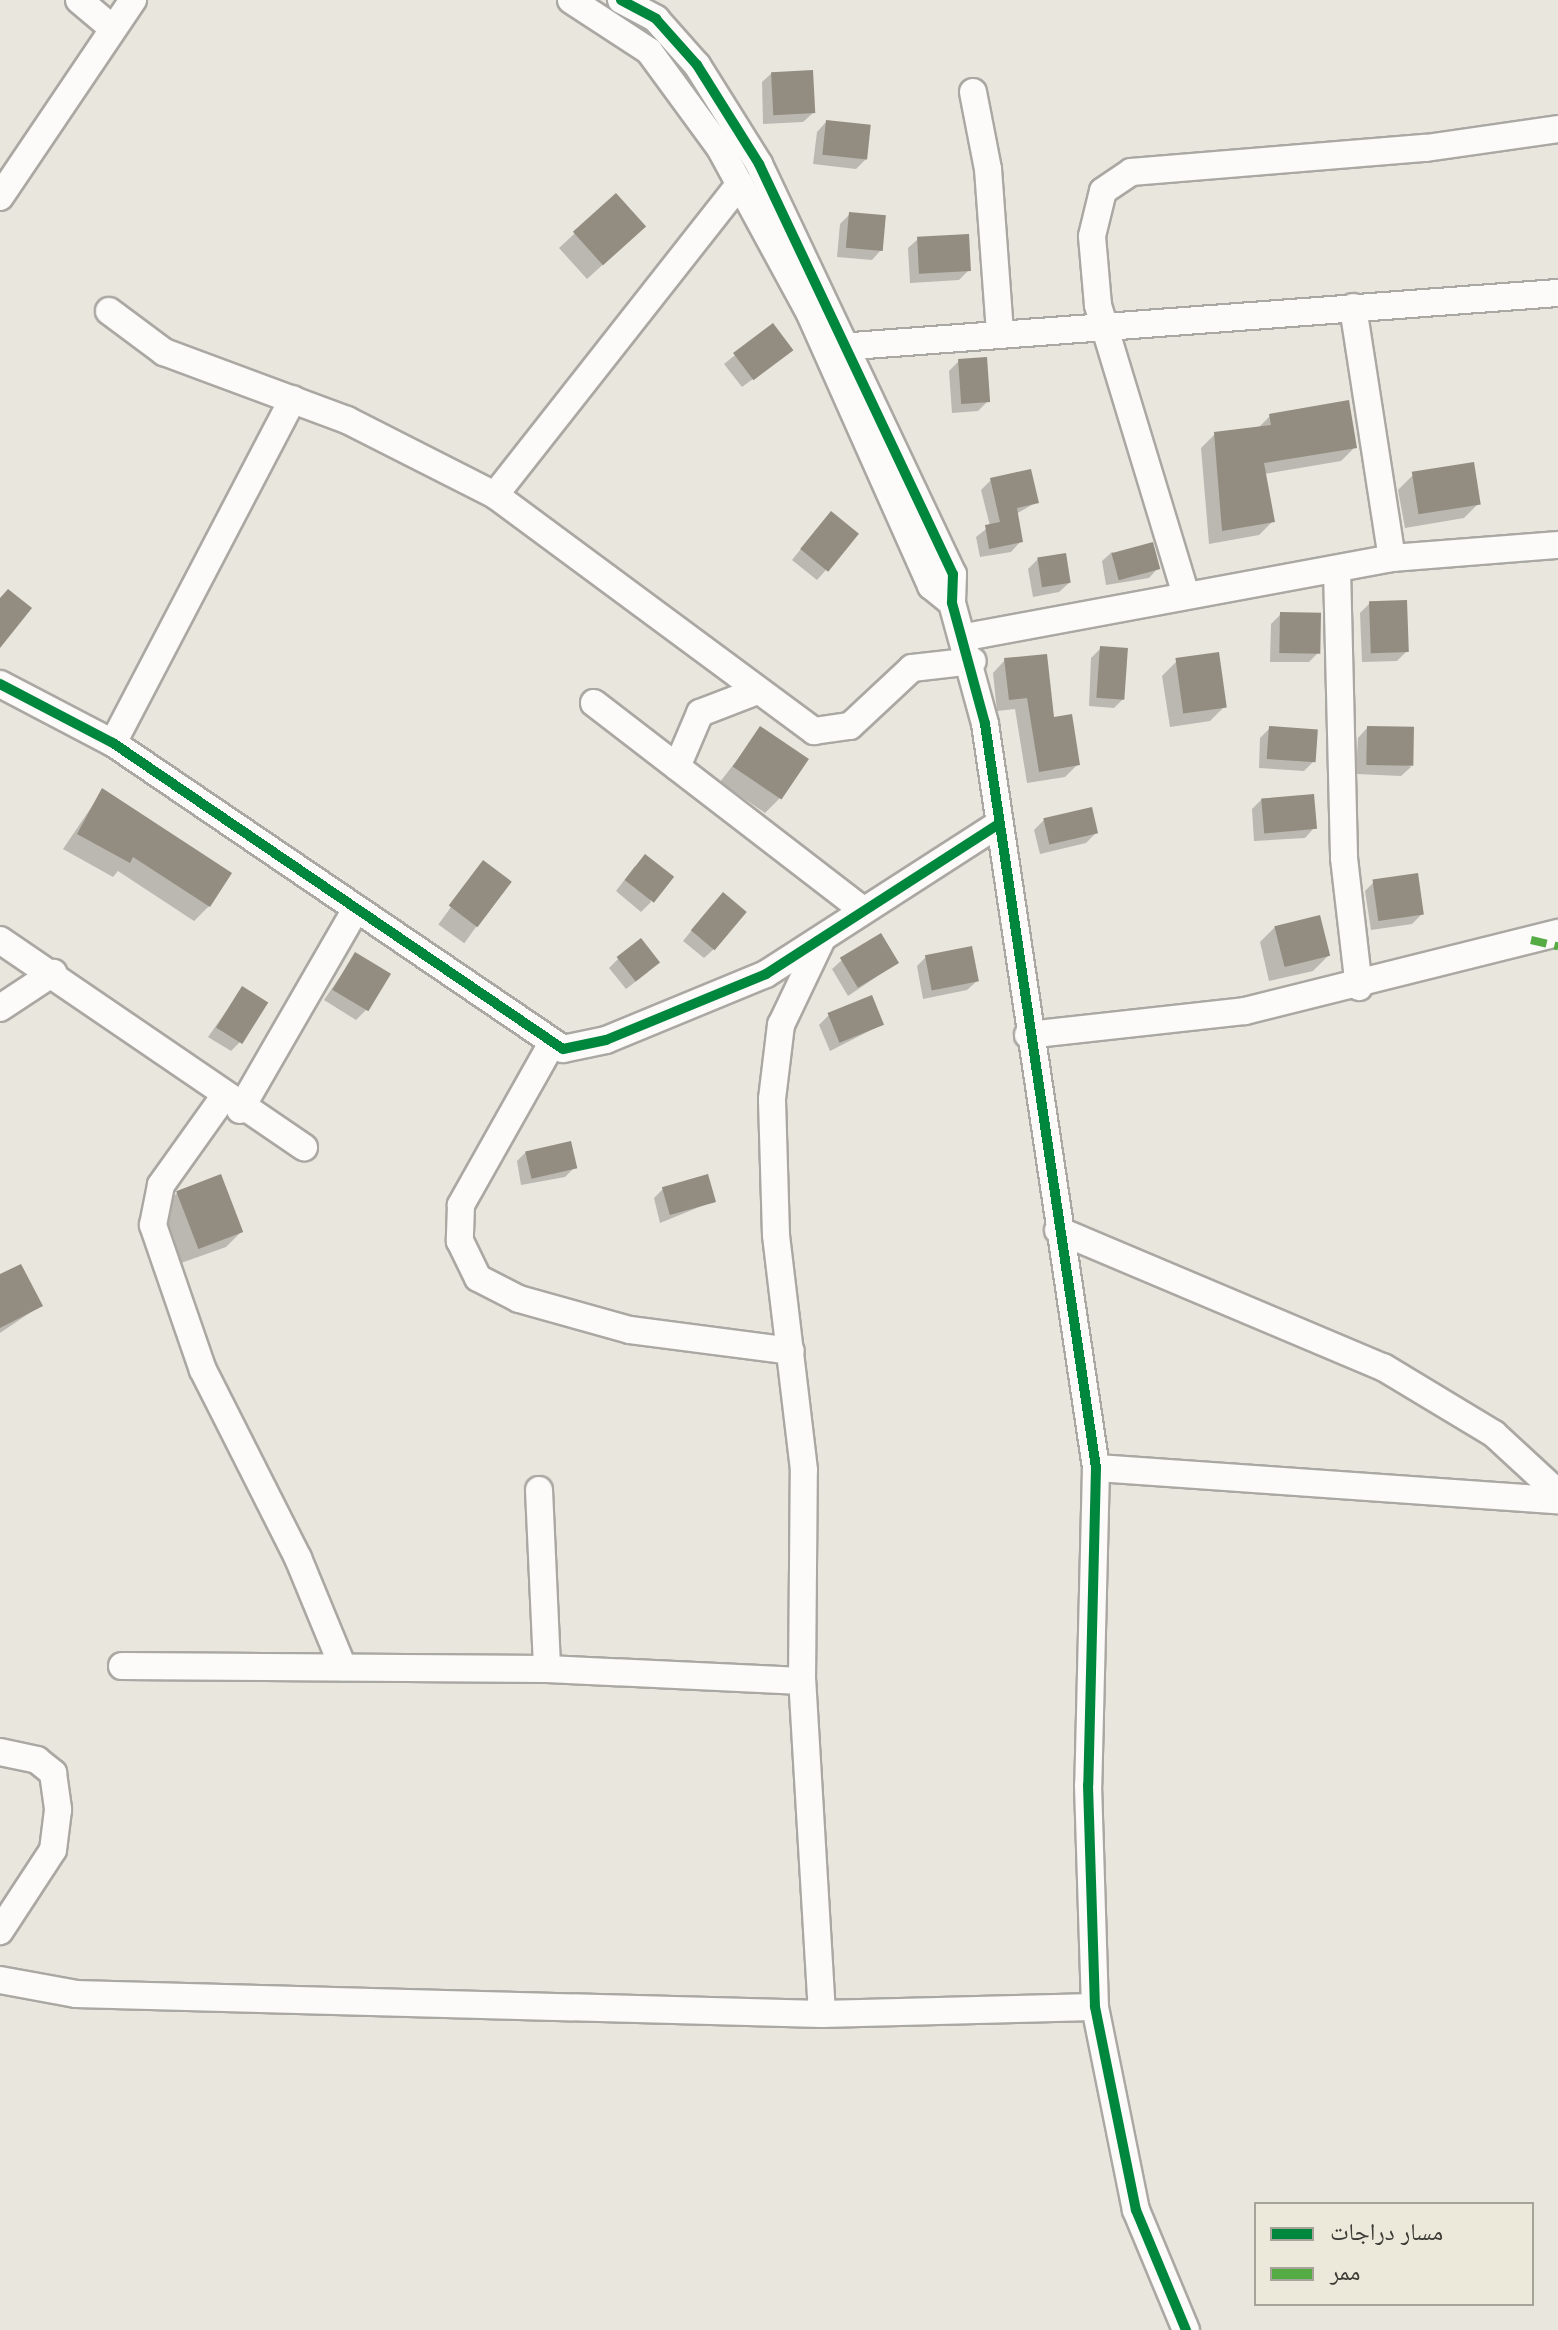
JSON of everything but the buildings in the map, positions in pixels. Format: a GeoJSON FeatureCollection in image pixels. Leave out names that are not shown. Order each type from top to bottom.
{"type":"FeatureCollection","features":[{"type":"Feature","properties":{"kind":"street"},"geometry":{"type":"LineString","coordinates":[[79,0],[111,27]]}},
{"type":"Feature","properties":{"kind":"street"},"geometry":{"type":"LineString","coordinates":[[0,197],[8,170],[133,0]]}},
{"type":"Feature","properties":{"kind":"street"},"geometry":{"type":"LineString","coordinates":[[571,0],[649,51],[740,184],[838,346]]}},
{"type":"Feature","properties":{"kind":"street"},"geometry":{"type":"LineString","coordinates":[[621,0],[657,10],[697,65],[759,164],[838,346],[953,574],[952,603],[970,649],[999,824],[1028,1035],[1096,1468],[1088,1785],[1095,2007],[1136,2210],[1186,2330]]}},
{"type":"Feature","properties":{"kind":"street"},"geometry":{"type":"LineString","coordinates":[[649,51],[657,10]]}},
{"type":"Feature","properties":{"kind":"street"},"geometry":{"type":"LineString","coordinates":[[973,92],[989,178],[1000,333]]}},
{"type":"Feature","properties":{"kind":"street"},"geometry":{"type":"LineString","coordinates":[[1186,595],[1106,328],[1093,269],[1094,208],[1119,176],[1558,129]]}},
{"type":"Feature","properties":{"kind":"street"},"geometry":{"type":"LineString","coordinates":[[495,495],[740,184]]}},
{"type":"Feature","properties":{"kind":"street"},"geometry":{"type":"LineString","coordinates":[[838,346],[1558,293]]}},
{"type":"Feature","properties":{"kind":"street"},"geometry":{"type":"LineString","coordinates":[[1353,307],[1392,558]]}},
{"type":"Feature","properties":{"kind":"street"},"geometry":{"type":"LineString","coordinates":[[109,311],[164,352],[293,399],[495,495],[814,731],[842,731],[912,668],[970,649],[1186,595],[1392,558],[1558,545]]}},
{"type":"Feature","properties":{"kind":"street"},"geometry":{"type":"LineString","coordinates":[[113,743],[293,399]]}},
{"type":"Feature","properties":{"kind":"street"},"geometry":{"type":"LineString","coordinates":[[1508,548],[1558,531]]}},
{"type":"Feature","properties":{"kind":"street"},"geometry":{"type":"LineString","coordinates":[[1337,569],[1344,858],[1359,987]]}},
{"type":"Feature","properties":{"kind":"street"},"geometry":{"type":"LineString","coordinates":[[2,690],[113,743],[551,1045],[586,1047],[665,1018],[766,974],[860,908],[999,824]]}},
{"type":"Feature","properties":{"kind":"street"},"geometry":{"type":"LineString","coordinates":[[677,767],[709,705],[757,691]]}},
{"type":"Feature","properties":{"kind":"street"},"geometry":{"type":"LineString","coordinates":[[594,703],[860,908]]}},
{"type":"Feature","properties":{"kind":"street"},"geometry":{"type":"LineString","coordinates":[[343,1667],[298,1558],[203,1370],[153,1225],[161,1185],[232,1104],[356,909]]}},
{"type":"Feature","properties":{"kind":"street"},"geometry":{"type":"LineString","coordinates":[[1028,1035],[1245,1011],[1359,987],[1558,933]]}},
{"type":"Feature","properties":{"kind":"street"},"geometry":{"type":"LineString","coordinates":[[822,2014],[802,1681],[807,1533],[791,1351],[776,1235],[774,1073],[781,1025],[824,936]]}},
{"type":"Feature","properties":{"kind":"street"},"geometry":{"type":"LineString","coordinates":[[0,940],[53,973],[232,1104],[304,1147]]}},
{"type":"Feature","properties":{"kind":"street"},"geometry":{"type":"LineString","coordinates":[[0,1008],[53,973]]}},
{"type":"Feature","properties":{"kind":"street"},"geometry":{"type":"LineString","coordinates":[[551,1045],[461,1205],[460,1241],[478,1278],[519,1299],[630,1330],[791,1351]]}},
{"type":"Feature","properties":{"kind":"street"},"geometry":{"type":"LineString","coordinates":[[1058,1230],[1383,1367],[1494,1434],[1558,1493]]}},
{"type":"Feature","properties":{"kind":"street"},"geometry":{"type":"LineString","coordinates":[[1096,1468],[1558,1500]]}},
{"type":"Feature","properties":{"kind":"street"},"geometry":{"type":"LineString","coordinates":[[539,1490],[547,1669]]}},
{"type":"Feature","properties":{"kind":"street"},"geometry":{"type":"LineString","coordinates":[[122,1666],[547,1669],[802,1681]]}},
{"type":"Feature","properties":{"kind":"street"},"geometry":{"type":"LineString","coordinates":[[0,1752],[37,1760],[53,1773],[58,1810],[53,1850],[0,1931]]}},
{"type":"Feature","properties":{"kind":"street"},"geometry":{"type":"LineString","coordinates":[[0,1980],[76,1994],[822,2014],[1095,2007]]}},
{"type":"Feature","properties":{"kind":"marked path"},"geometry":{"type":"LineString","coordinates":[[1531,940],[1558,946]]}},
{"type":"Feature","properties":{"kind":"cycle path"},"geometry":{"type":"LineString","coordinates":[[621,0],[656,19],[697,65],[759,164],[953,574],[952,603],[985,724],[1096,1468],[1088,1785],[1095,2007],[1136,2210],[1186,2330]]}},
{"type":"Feature","properties":{"kind":"cycle path"},"geometry":{"type":"LineString","coordinates":[[0,684],[113,743],[563,1049],[606,1040],[766,974],[999,824]]}}]}
